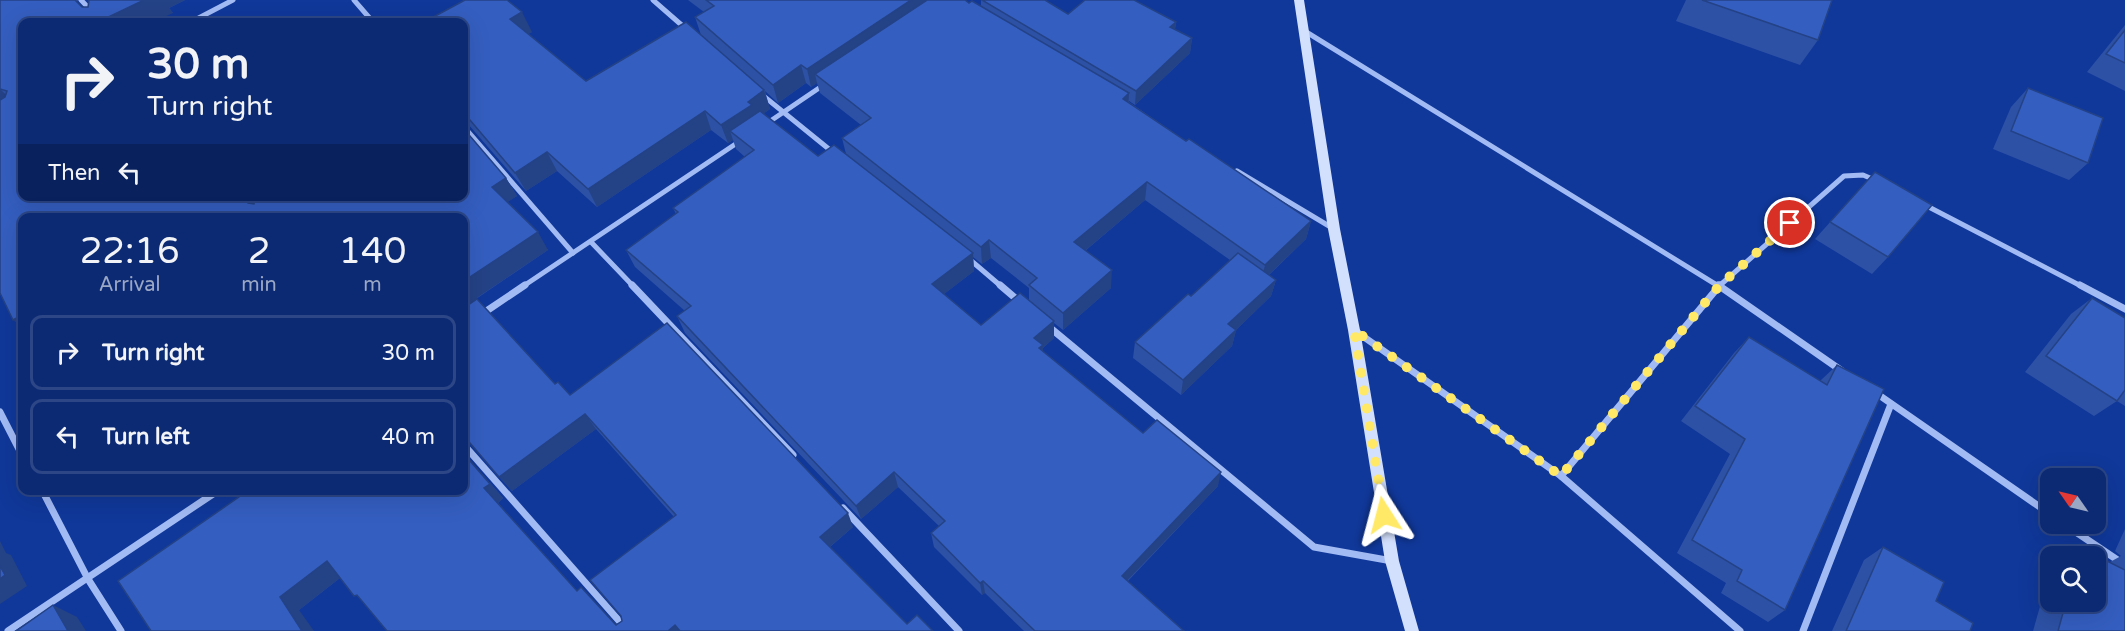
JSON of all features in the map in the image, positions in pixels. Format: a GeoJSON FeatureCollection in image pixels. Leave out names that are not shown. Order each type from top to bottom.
{"type":"FeatureCollection","features":[{"type":"Feature","properties":{"kind":"main road"},"geometry":{"type":"LineString","coordinates":[[1299,0],[1334,229],[1354,330],[1392,561],[1412,631]]}},
{"type":"Feature","properties":{"kind":"street"},"geometry":{"type":"LineString","coordinates":[[81,0],[98,18]]}},
{"type":"Feature","properties":{"kind":"street"},"geometry":{"type":"LineString","coordinates":[[199,18],[233,0]]}},
{"type":"Feature","properties":{"kind":"street"},"geometry":{"type":"LineString","coordinates":[[354,0],[370,18]]}},
{"type":"Feature","properties":{"kind":"street"},"geometry":{"type":"LineString","coordinates":[[653,0],[687,30]]}},
{"type":"Feature","properties":{"kind":"street"},"geometry":{"type":"LineString","coordinates":[[1303,30],[1719,286],[1853,378]]}},
{"type":"Feature","properties":{"kind":"street"},"geometry":{"type":"LineString","coordinates":[[763,126],[831,80]]}},
{"type":"Feature","properties":{"kind":"street"},"geometry":{"type":"LineString","coordinates":[[756,90],[845,162]]}},
{"type":"Feature","properties":{"kind":"street"},"geometry":{"type":"LineString","coordinates":[[468,132],[573,253]]}},
{"type":"Feature","properties":{"kind":"street"},"geometry":{"type":"LineString","coordinates":[[473,320],[744,139]]}},
{"type":"Feature","properties":{"kind":"street"},"geometry":{"type":"LineString","coordinates":[[1233,169],[1334,229]]}},
{"type":"Feature","properties":{"kind":"street"},"geometry":{"type":"LineString","coordinates":[[1561,476],[1719,286],[1844,176],[1863,175],[1882,183]]}},
{"type":"Feature","properties":{"kind":"street"},"geometry":{"type":"LineString","coordinates":[[1913,199],[2125,309]]}},
{"type":"Feature","properties":{"kind":"street"},"geometry":{"type":"LineString","coordinates":[[254,201],[264,213]]}},
{"type":"Feature","properties":{"kind":"street"},"geometry":{"type":"LineString","coordinates":[[591,242],[795,458]]}},
{"type":"Feature","properties":{"kind":"street"},"geometry":{"type":"LineString","coordinates":[[962,254],[1025,306]]}},
{"type":"Feature","properties":{"kind":"street"},"geometry":{"type":"LineString","coordinates":[[1043,321],[1314,547],[1392,561]]}},
{"type":"Feature","properties":{"kind":"street"},"geometry":{"type":"LineString","coordinates":[[1354,330],[1561,476],[1740,631]]}},
{"type":"Feature","properties":{"kind":"street"},"geometry":{"type":"LineString","coordinates":[[1872,391],[2040,507]]}},
{"type":"Feature","properties":{"kind":"street"},"geometry":{"type":"LineString","coordinates":[[1803,631],[1891,404]]}},
{"type":"Feature","properties":{"kind":"street"},"geometry":{"type":"LineString","coordinates":[[0,412],[18,446]]}},
{"type":"Feature","properties":{"kind":"street"},"geometry":{"type":"LineString","coordinates":[[468,450],[628,631]]}},
{"type":"Feature","properties":{"kind":"street"},"geometry":{"type":"LineString","coordinates":[[45,495],[88,579],[121,631]]}},
{"type":"Feature","properties":{"kind":"street"},"geometry":{"type":"LineString","coordinates":[[8,631],[212,495]]}},
{"type":"Feature","properties":{"kind":"street"},"geometry":{"type":"LineString","coordinates":[[836,501],[959,631]]}},
{"type":"Feature","properties":{"kind":"street"},"geometry":{"type":"LineString","coordinates":[[2079,534],[2125,565]]}},
{"type":"Feature","properties":{"kind":"building"},"geometry":{"type":"Polygon","coordinates":[[[0,0],[75,0],[82,7],[88,7],[89,0],[144,0],[106,18],[18,18],[18,201],[246,201],[254,204],[255,201],[468,201],[468,134],[506,178],[492,187],[538,232],[468,278],[468,213],[18,213],[18,317],[13,320],[0,293],[0,100],[5,97],[7,91],[0,89],[0,0]]]}},
{"type":"Feature","properties":{"kind":"building"},"geometry":{"type":"Polygon","coordinates":[[[465,0],[507,0],[522,12],[510,19],[586,81],[686,22],[764,90],[748,102],[752,105],[721,125],[705,111],[588,189],[547,152],[515,173],[468,118],[468,18],[431,18],[465,0]]]}},
{"type":"Feature","properties":{"kind":"building"},"geometry":{"type":"Polygon","coordinates":[[[706,0],[911,0],[807,69],[801,65],[773,85],[695,17],[714,6],[706,0]]]}},
{"type":"Feature","properties":{"kind":"building"},"geometry":{"type":"Polygon","coordinates":[[[927,0],[965,0],[969,3],[972,1],[1129,93],[1123,99],[1186,141],[1189,139],[1311,221],[1265,265],[1147,182],[1074,242],[1112,270],[1063,313],[1029,285],[1037,278],[989,240],[981,247],[842,138],[871,118],[815,74],[927,0]]]}},
{"type":"Feature","properties":{"kind":"building"},"geometry":{"type":"Polygon","coordinates":[[[982,0],[1045,0],[1068,14],[1085,0],[1134,0],[1176,22],[1170,27],[1192,38],[1136,91],[982,0]]]}},
{"type":"Feature","properties":{"kind":"building"},"geometry":{"type":"Polygon","coordinates":[[[1702,0],[1832,0],[1818,40],[1702,0]]]}},
{"type":"Feature","properties":{"kind":"building"},"geometry":{"type":"Polygon","coordinates":[[[2125,30],[2125,63],[2106,54],[2125,30]]]}},
{"type":"Feature","properties":{"kind":"building"},"geometry":{"type":"Polygon","coordinates":[[[2028,88],[2103,118],[2088,163],[2011,131],[2028,88]]]}},
{"type":"Feature","properties":{"kind":"building"},"geometry":{"type":"Polygon","coordinates":[[[760,111],[818,156],[834,145],[973,253],[932,284],[981,325],[1020,293],[1054,321],[1034,338],[1043,345],[1039,348],[1143,433],[1157,420],[1221,472],[1122,576],[1184,631],[1035,631],[983,581],[980,583],[931,533],[945,521],[894,472],[856,506],[677,316],[691,306],[626,250],[678,212],[673,208],[754,150],[730,131],[760,111]]]}},
{"type":"Feature","properties":{"kind":"building"},"geometry":{"type":"Polygon","coordinates":[[[1875,172],[1932,205],[1888,257],[1830,222],[1875,172]]]}},
{"type":"Feature","properties":{"kind":"building"},"geometry":{"type":"Polygon","coordinates":[[[1238,253],[1276,280],[1228,324],[1236,330],[1183,380],[1135,342],[1188,294],[1191,296],[1238,253]]]}},
{"type":"Feature","properties":{"kind":"building"},"geometry":{"type":"Polygon","coordinates":[[[2092,298],[2125,318],[2125,390],[2117,401],[2046,356],[2092,298]]]}},
{"type":"Feature","properties":{"kind":"building"},"geometry":{"type":"Polygon","coordinates":[[[477,299],[555,384],[558,382],[570,395],[667,323],[848,513],[820,537],[907,624],[917,615],[933,631],[680,631],[675,625],[668,631],[387,631],[357,595],[354,596],[327,561],[280,597],[302,631],[151,631],[118,581],[242,495],[468,495],[468,459],[490,484],[484,488],[577,591],[581,587],[616,625],[622,621],[621,616],[590,580],[676,515],[585,414],[499,477],[468,441],[468,305],[477,299]]]}},
{"type":"Feature","properties":{"kind":"building"},"geometry":{"type":"Polygon","coordinates":[[[1749,337],[1827,385],[1837,365],[1884,389],[1785,610],[1737,581],[1742,570],[1692,540],[1745,439],[1695,406],[1749,337]]]}},
{"type":"Feature","properties":{"kind":"building"},"geometry":{"type":"Polygon","coordinates":[[[1883,547],[1944,582],[1936,601],[1973,623],[1970,631],[1846,631],[1883,547]]]}},
{"type":"Feature","properties":{"kind":"building"},"geometry":{"type":"Polygon","coordinates":[[[2106,560],[2125,570],[2125,631],[2058,631],[2063,612],[2106,612],[2106,560]]]}},
{"type":"Feature","properties":{"kind":"building"},"geometry":{"type":"Polygon","coordinates":[[[0,566],[5,575],[0,579],[0,566]]]}},
{"type":"Feature","properties":{"kind":"building"},"geometry":{"type":"Polygon","coordinates":[[[53,605],[68,631],[16,631],[53,605]]]}},
{"type":"Feature","properties":{"kind":"route"},"geometry":{"type":"LineString","coordinates":[[1384,515],[1354,330],[1561,476],[1719,286],[1790,223]]}}]}
